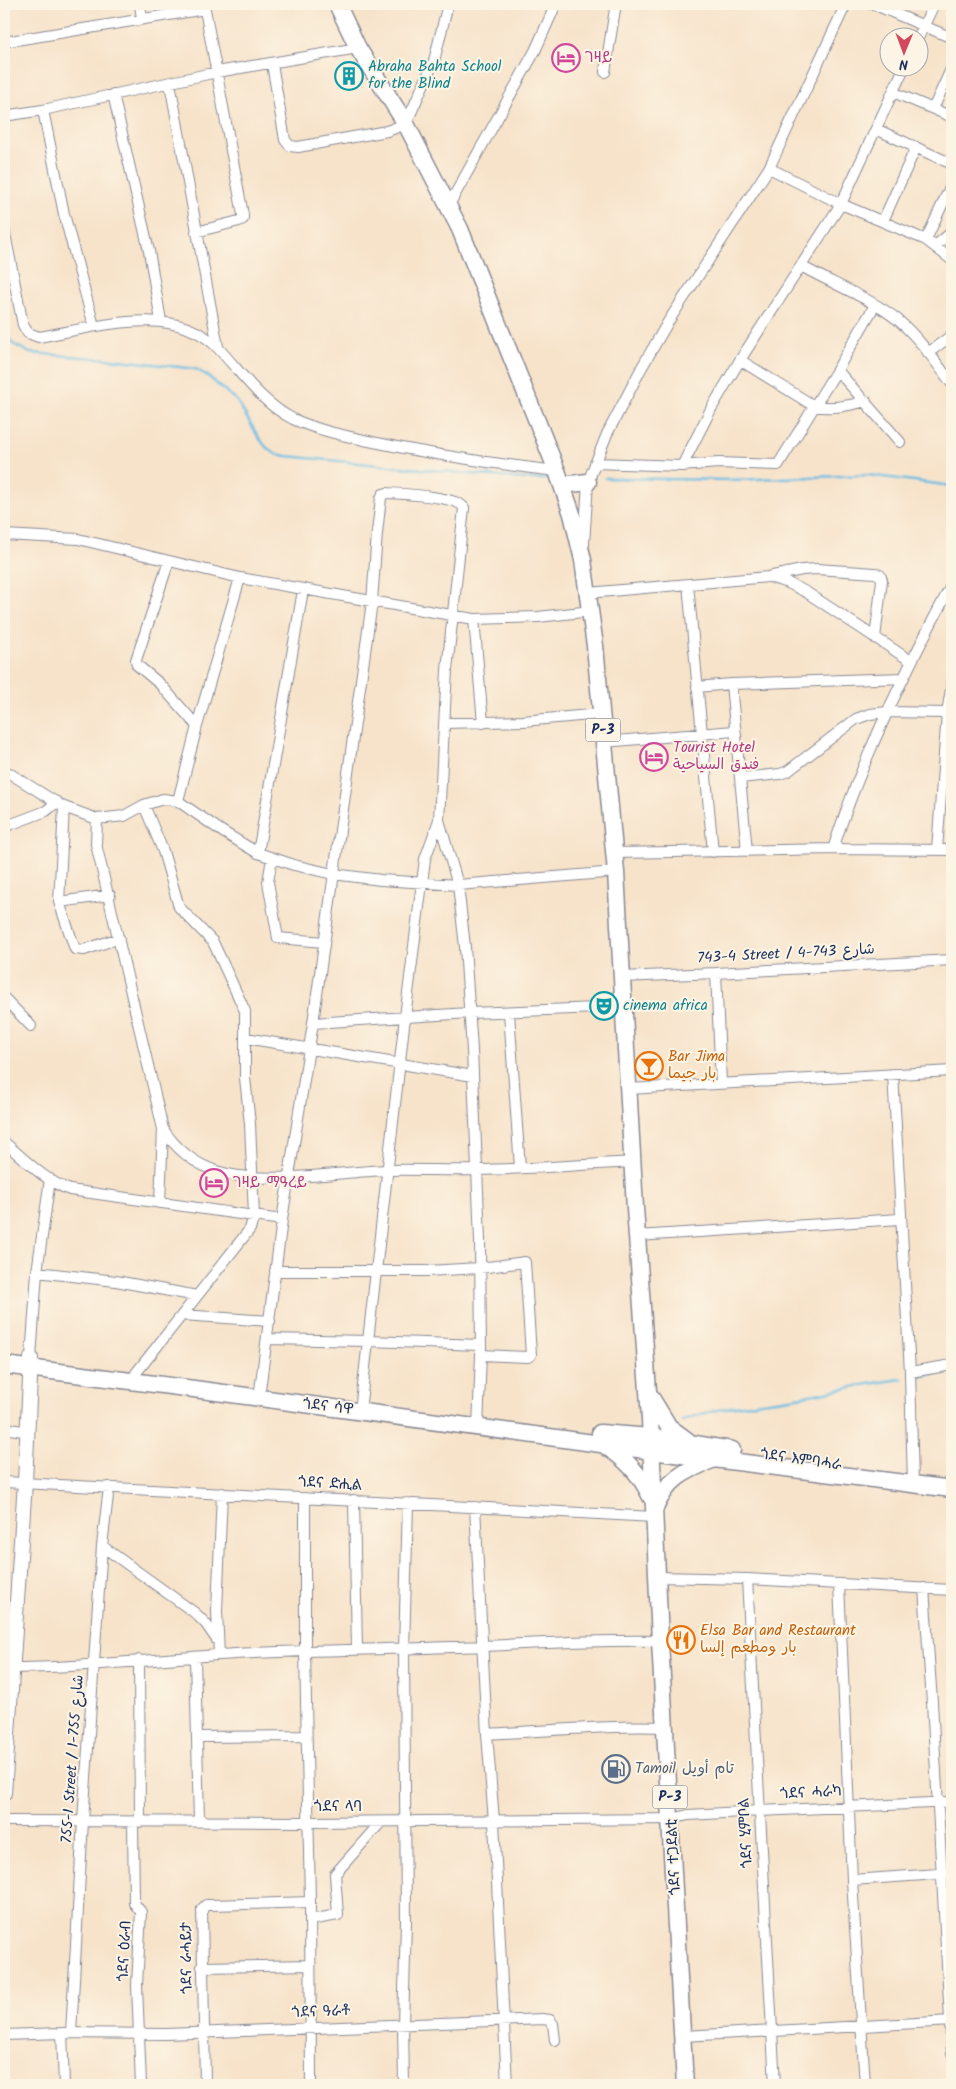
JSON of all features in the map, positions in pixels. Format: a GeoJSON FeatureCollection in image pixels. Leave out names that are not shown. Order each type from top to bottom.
{"type":"FeatureCollection","features":[{"type":"Feature","properties":{"kind":"main road","name":"P-3"},"geometry":{"type":"LineString","coordinates":[[337,4],[358,48],[406,124],[449,205],[489,297],[559,478],[572,514],[583,560],[615,852],[654,1510]]}},
{"type":"Feature","properties":{"kind":"main road"},"geometry":{"type":"LineString","coordinates":[[559,478],[588,482]]}},
{"type":"Feature","properties":{"kind":"main road","name":"ጎደና ሳዋ"},"geometry":{"type":"LineString","coordinates":[[4,1355],[32,1363],[651,1444]]}},
{"type":"Feature","properties":{"kind":"main road","name":"ጎደና ሳዋ"},"geometry":{"type":"LineString","coordinates":[[4,1365],[32,1363]]}},
{"type":"Feature","properties":{"kind":"main road"},"geometry":{"type":"LineString","coordinates":[[648,1396],[640,1422],[627,1432],[607,1439],[638,1473],[654,1510]]}},
{"type":"Feature","properties":{"kind":"main road"},"geometry":{"type":"LineString","coordinates":[[648,1396],[670,1427],[692,1444]]}},
{"type":"Feature","properties":{"kind":"main road","name":"ጎደና እምባሓራ"},"geometry":{"type":"LineString","coordinates":[[651,1444],[715,1459],[912,1479],[952,1478]]}},
{"type":"Feature","properties":{"kind":"main road","name":"ጎደና እምባሓራ"},"geometry":{"type":"LineString","coordinates":[[651,1444],[692,1444],[834,1464],[952,1489]]}},
{"type":"Feature","properties":{"kind":"main road"},"geometry":{"type":"LineString","coordinates":[[654,1510],[661,1494],[675,1478],[692,1468],[715,1459]]}},
{"type":"Feature","properties":{"kind":"main road","name":"ጎደና ተጋደልቲ"},"geometry":{"type":"LineString","coordinates":[[654,1510],[685,2085]]}},
{"type":"Feature","properties":{"kind":"street"},"geometry":{"type":"LineString","coordinates":[[140,4],[142,18]]}},
{"type":"Feature","properties":{"kind":"street"},"geometry":{"type":"LineString","coordinates":[[272,64],[285,140],[290,146],[298,147],[387,131],[406,124],[434,61],[448,4]]}},
{"type":"Feature","properties":{"kind":"street"},"geometry":{"type":"LineString","coordinates":[[449,205],[535,51],[556,4]]}},
{"type":"Feature","properties":{"kind":"street"},"geometry":{"type":"LineString","coordinates":[[605,72],[615,9],[612,4]]}},
{"type":"Feature","properties":{"kind":"street"},"geometry":{"type":"LineString","coordinates":[[583,560],[588,482],[607,434],[668,322],[769,168],[846,4]]}},
{"type":"Feature","properties":{"kind":"street"},"geometry":{"type":"LineString","coordinates":[[873,4],[952,38]]}},
{"type":"Feature","properties":{"kind":"street"},"geometry":{"type":"LineString","coordinates":[[923,28],[934,4]]}},
{"type":"Feature","properties":{"kind":"street"},"geometry":{"type":"LineString","coordinates":[[4,42],[205,7],[243,215],[239,221],[196,232]]}},
{"type":"Feature","properties":{"kind":"street"},"geometry":{"type":"LineString","coordinates":[[4,116],[42,110],[217,72],[358,48]]}},
{"type":"Feature","properties":{"kind":"street"},"geometry":{"type":"LineString","coordinates":[[933,109],[952,67]]}},
{"type":"Feature","properties":{"kind":"street"},"geometry":{"type":"LineString","coordinates":[[682,466],[711,409],[740,360],[841,204],[899,78]]}},
{"type":"Feature","properties":{"kind":"street"},"geometry":{"type":"LineString","coordinates":[[170,83],[218,347]]}},
{"type":"Feature","properties":{"kind":"street"},"geometry":{"type":"LineString","coordinates":[[893,92],[952,117]]}},
{"type":"Feature","properties":{"kind":"street"},"geometry":{"type":"LineString","coordinates":[[114,94],[149,252],[161,321]]}},
{"type":"Feature","properties":{"kind":"street"},"geometry":{"type":"LineString","coordinates":[[42,110],[64,214],[94,326]]}},
{"type":"Feature","properties":{"kind":"street"},"geometry":{"type":"LineString","coordinates":[[876,129],[952,164]]}},
{"type":"Feature","properties":{"kind":"street"},"geometry":{"type":"LineString","coordinates":[[883,221],[916,147]]}},
{"type":"Feature","properties":{"kind":"street"},"geometry":{"type":"LineString","coordinates":[[769,168],[841,204],[931,243],[952,260]]}},
{"type":"Feature","properties":{"kind":"street"},"geometry":{"type":"LineString","coordinates":[[931,243],[952,183]]}},
{"type":"Feature","properties":{"kind":"street"},"geometry":{"type":"LineString","coordinates":[[4,229],[23,324],[28,333],[38,337],[94,326],[161,321],[185,327],[198,333],[218,347],[262,397],[282,413],[304,423],[335,433],[402,448],[559,478]]}},
{"type":"Feature","properties":{"kind":"street"},"geometry":{"type":"LineString","coordinates":[[931,243],[952,232]]}},
{"type":"Feature","properties":{"kind":"street"},"geometry":{"type":"LineString","coordinates":[[801,266],[875,305],[898,320],[928,352],[952,384]]}},
{"type":"Feature","properties":{"kind":"street"},"geometry":{"type":"LineString","coordinates":[[595,463],[682,466],[718,463],[778,465],[875,305]]}},
{"type":"Feature","properties":{"kind":"street"},"geometry":{"type":"LineString","coordinates":[[928,352],[952,335]]}},
{"type":"Feature","properties":{"kind":"street"},"geometry":{"type":"LineString","coordinates":[[740,360],[814,406],[828,408],[849,406],[866,401]]}},
{"type":"Feature","properties":{"kind":"street"},"geometry":{"type":"LineString","coordinates":[[837,370],[900,442]]}},
{"type":"Feature","properties":{"kind":"street"},"geometry":{"type":"LineString","coordinates":[[259,1393],[288,1176],[313,1023],[372,602],[376,533],[383,494],[439,498],[458,503],[464,508],[447,670],[439,820],[425,859],[360,1406]]}},
{"type":"Feature","properties":{"kind":"street"},"geometry":{"type":"LineString","coordinates":[[4,535],[78,539],[240,578],[474,619],[538,617],[590,611]]}},
{"type":"Feature","properties":{"kind":"street"},"geometry":{"type":"LineString","coordinates":[[169,561],[136,660],[137,665],[160,684],[197,726]]}},
{"type":"Feature","properties":{"kind":"street"},"geometry":{"type":"LineString","coordinates":[[588,593],[768,577],[817,570],[880,575],[882,580],[875,638]]}},
{"type":"Feature","properties":{"kind":"street"},"geometry":{"type":"LineString","coordinates":[[768,577],[788,582],[806,592],[911,661]]}},
{"type":"Feature","properties":{"kind":"street"},"geometry":{"type":"LineString","coordinates":[[178,800],[197,726],[240,578]]}},
{"type":"Feature","properties":{"kind":"street"},"geometry":{"type":"LineString","coordinates":[[688,584],[713,852]]}},
{"type":"Feature","properties":{"kind":"street"},"geometry":{"type":"LineString","coordinates":[[833,849],[856,783],[887,712],[911,661],[952,584]]}},
{"type":"Feature","properties":{"kind":"street"},"geometry":{"type":"LineString","coordinates":[[258,853],[303,590]]}},
{"type":"Feature","properties":{"kind":"street"},"geometry":{"type":"LineString","coordinates":[[474,619],[483,723]]}},
{"type":"Feature","properties":{"kind":"street"},"geometry":{"type":"LineString","coordinates":[[697,687],[731,684],[903,678]]}},
{"type":"Feature","properties":{"kind":"street"},"geometry":{"type":"LineString","coordinates":[[937,850],[947,713],[952,683]]}},
{"type":"Feature","properties":{"kind":"street"},"geometry":{"type":"LineString","coordinates":[[731,684],[747,851]]}},
{"type":"Feature","properties":{"kind":"street"},"geometry":{"type":"LineString","coordinates":[[740,778],[780,774],[788,771],[856,719],[870,714],[887,712],[947,713]]}},
{"type":"Feature","properties":{"kind":"street"},"geometry":{"type":"LineString","coordinates":[[444,723],[483,723],[601,714]]}},
{"type":"Feature","properties":{"kind":"street"},"geometry":{"type":"LineString","coordinates":[[604,742],[734,731]]}},
{"type":"Feature","properties":{"kind":"street"},"geometry":{"type":"LineString","coordinates":[[4,770],[60,804],[97,819],[124,816],[144,806],[163,800],[178,800],[223,832],[258,853],[294,866],[333,874],[423,884],[458,885],[616,872]]}},
{"type":"Feature","properties":{"kind":"street"},"geometry":{"type":"LineString","coordinates":[[4,827],[46,812],[60,804]]}},
{"type":"Feature","properties":{"kind":"street"},"geometry":{"type":"LineString","coordinates":[[60,804],[59,902],[75,948],[84,950],[119,938]]}},
{"type":"Feature","properties":{"kind":"street"},"geometry":{"type":"LineString","coordinates":[[134,1377],[250,1229],[254,1215],[250,1124],[245,1078],[247,1022],[243,1003],[213,942],[179,907],[163,851],[144,806]]}},
{"type":"Feature","properties":{"kind":"street"},"geometry":{"type":"LineString","coordinates":[[97,819],[96,844],[110,894],[163,1129],[160,1203]]}},
{"type":"Feature","properties":{"kind":"street"},"geometry":{"type":"LineString","coordinates":[[439,820],[458,885],[469,1013],[480,1268],[481,1350],[478,1422]]}},
{"type":"Feature","properties":{"kind":"street"},"geometry":{"type":"LineString","coordinates":[[615,852],[833,849],[952,850]]}},
{"type":"Feature","properties":{"kind":"street"},"geometry":{"type":"LineString","coordinates":[[272,858],[268,882],[278,938],[324,942]]}},
{"type":"Feature","properties":{"kind":"street"},"geometry":{"type":"LineString","coordinates":[[59,902],[110,894]]}},
{"type":"Feature","properties":{"kind":"street","name":"743-4 Street / شارع 743-4"},"geometry":{"type":"LineString","coordinates":[[622,977],[952,960]]}},
{"type":"Feature","properties":{"kind":"street"},"geometry":{"type":"LineString","coordinates":[[716,973],[721,1084]]}},
{"type":"Feature","properties":{"kind":"street"},"geometry":{"type":"LineString","coordinates":[[4,998],[31,1026]]}},
{"type":"Feature","properties":{"kind":"street"},"geometry":{"type":"LineString","coordinates":[[313,1023],[469,1013],[623,1007]]}},
{"type":"Feature","properties":{"kind":"street"},"geometry":{"type":"LineString","coordinates":[[509,1012],[520,1168]]}},
{"type":"Feature","properties":{"kind":"street"},"geometry":{"type":"LineString","coordinates":[[246,1038],[309,1047],[473,1076]]}},
{"type":"Feature","properties":{"kind":"street"},"geometry":{"type":"LineString","coordinates":[[628,1089],[952,1071]]}},
{"type":"Feature","properties":{"kind":"street"},"geometry":{"type":"LineString","coordinates":[[893,1074],[910,1372],[912,1479]]}},
{"type":"Feature","properties":{"kind":"street"},"geometry":{"type":"LineString","coordinates":[[163,1129],[182,1153],[200,1163],[215,1170],[251,1176],[288,1176],[388,1170],[475,1170],[632,1162]]}},
{"type":"Feature","properties":{"kind":"street"},"geometry":{"type":"LineString","coordinates":[[4,1142],[59,1186],[70,1190],[282,1220]]}},
{"type":"Feature","properties":{"kind":"street"},"geometry":{"type":"LineString","coordinates":[[4,1793],[8,1668],[26,1482],[37,1272],[50,1179]]}},
{"type":"Feature","properties":{"kind":"street"},"geometry":{"type":"LineString","coordinates":[[637,1236],[900,1219]]}},
{"type":"Feature","properties":{"kind":"street"},"geometry":{"type":"LineString","coordinates":[[267,1340],[369,1340],[481,1350],[528,1357],[532,1352],[525,1262],[480,1268],[377,1272],[275,1271]]}},
{"type":"Feature","properties":{"kind":"street"},"geometry":{"type":"LineString","coordinates":[[37,1272],[116,1281],[197,1296]]}},
{"type":"Feature","properties":{"kind":"street"},"geometry":{"type":"LineString","coordinates":[[182,1315],[270,1320]]}},
{"type":"Feature","properties":{"kind":"street"},"geometry":{"type":"LineString","coordinates":[[910,1372],[952,1364]]}},
{"type":"Feature","properties":{"kind":"street"},"geometry":{"type":"LineString","coordinates":[[4,1428],[29,1432]]}},
{"type":"Feature","properties":{"kind":"street","name":"ጎደና ድሒል"},"geometry":{"type":"LineString","coordinates":[[4,1482],[474,1507],[654,1510]]}},
{"type":"Feature","properties":{"kind":"street","name":"755-1 Street / شارع 755-1"},"geometry":{"type":"LineString","coordinates":[[64,2085],[102,1546],[109,1487]]}},
{"type":"Feature","properties":{"kind":"street"},"geometry":{"type":"LineString","coordinates":[[220,1655],[217,1641],[222,1493]]}},
{"type":"Feature","properties":{"kind":"street"},"geometry":{"type":"LineString","coordinates":[[306,1498],[305,1650],[310,1902],[311,2085]]}},
{"type":"Feature","properties":{"kind":"street"},"geometry":{"type":"LineString","coordinates":[[354,1500],[357,1649]]}},
{"type":"Feature","properties":{"kind":"street"},"geometry":{"type":"LineString","coordinates":[[404,2085],[403,2025],[406,1922],[404,1649],[408,1503]]}},
{"type":"Feature","properties":{"kind":"street"},"geometry":{"type":"LineString","coordinates":[[474,1507],[494,1821],[507,2085]]}},
{"type":"Feature","properties":{"kind":"street"},"geometry":{"type":"LineString","coordinates":[[102,1546],[195,1613],[206,1624],[217,1641]]}},
{"type":"Feature","properties":{"kind":"street"},"geometry":{"type":"LineString","coordinates":[[657,1577],[747,1579],[952,1590]]}},
{"type":"Feature","properties":{"kind":"street","name":"ጎደና ሂምቦል"},"geometry":{"type":"LineString","coordinates":[[747,1579],[775,2085]]}},
{"type":"Feature","properties":{"kind":"street"},"geometry":{"type":"LineString","coordinates":[[839,1584],[852,1880],[865,2085]]}},
{"type":"Feature","properties":{"kind":"street"},"geometry":{"type":"LineString","coordinates":[[924,1588],[941,1873],[950,1974],[952,2053]]}},
{"type":"Feature","properties":{"kind":"street"},"geometry":{"type":"LineString","coordinates":[[8,1668],[94,1666],[139,1660],[305,1650],[404,1649],[609,1640],[660,1641]]}},
{"type":"Feature","properties":{"kind":"street"},"geometry":{"type":"LineString","coordinates":[[196,1657],[199,1821]]}},
{"type":"Feature","properties":{"kind":"street","name":"ጎደና ዕራብ"},"geometry":{"type":"LineString","coordinates":[[139,1660],[134,1903],[141,1912],[138,1985],[141,2085]]}},
{"type":"Feature","properties":{"kind":"street"},"geometry":{"type":"LineString","coordinates":[[487,1734],[616,1726],[666,1727]]}},
{"type":"Feature","properties":{"kind":"street"},"geometry":{"type":"LineString","coordinates":[[197,1737],[306,1736]]}},
{"type":"Feature","properties":{"kind":"street","name":"ጎደና ሓራካ"},"geometry":{"type":"LineString","coordinates":[[672,1819],[688,1815],[952,1802]]}},
{"type":"Feature","properties":{"kind":"street","name":"ጎደና ላባ"},"geometry":{"type":"LineString","coordinates":[[4,1821],[405,1822],[672,1819]]}},
{"type":"Feature","properties":{"kind":"street"},"geometry":{"type":"LineString","coordinates":[[310,1920],[338,1915],[335,1874],[381,1822]]}},
{"type":"Feature","properties":{"kind":"street"},"geometry":{"type":"LineString","coordinates":[[852,1880],[952,1873]]}},
{"type":"Feature","properties":{"kind":"street","name":"ጎደና ራሓይታ"},"geometry":{"type":"LineString","coordinates":[[205,2085],[202,1910],[206,1906],[310,1902]]}},
{"type":"Feature","properties":{"kind":"street"},"geometry":{"type":"LineString","coordinates":[[202,1967],[310,1965]]}},
{"type":"Feature","properties":{"kind":"street","name":"ጎደና ዓራቶ"},"geometry":{"type":"LineString","coordinates":[[4,2034],[140,2034],[550,2020],[554,2024],[555,2040]]}},
{"type":"Feature","properties":{"kind":"street"},"geometry":{"type":"LineString","coordinates":[[683,2036],[952,2021]]}},
{"type":"Feature","properties":{"kind":"waterway"},"geometry":{"type":"LineString","coordinates":[[4,333],[13,344],[30,353],[120,360],[196,369],[209,377],[237,401],[259,438],[267,448],[276,454],[523,479],[547,479]]}},
{"type":"Feature","properties":{"kind":"waterway"},"geometry":{"type":"LineString","coordinates":[[605,478],[730,480],[868,475],[952,486]]}},
{"type":"Feature","properties":{"kind":"waterway"},"geometry":{"type":"LineString","coordinates":[[916,1377],[952,1371]]}},
{"type":"Feature","properties":{"kind":"waterway"},"geometry":{"type":"LineString","coordinates":[[682,1421],[712,1411],[742,1405],[902,1379]]}},
{"type":"Feature","properties":{"kind":"place","name":"ገዛይ"},"geometry":{"type":"Point","coordinates":[566,58]}},
{"type":"Feature","properties":{"kind":"place","name":"Abraha Bahta School for the Blind"},"geometry":{"type":"Point","coordinates":[349,76]}},
{"type":"Feature","properties":{"kind":"place","name":"Tourist Hotel فندق السياحية"},"geometry":{"type":"Point","coordinates":[654,757]}},
{"type":"Feature","properties":{"kind":"place","name":"cinema africa"},"geometry":{"type":"Point","coordinates":[604,1006]}},
{"type":"Feature","properties":{"kind":"place","name":"Bar Jima بار جيما"},"geometry":{"type":"Point","coordinates":[649,1066]}},
{"type":"Feature","properties":{"kind":"place","name":"ገዛይ ማዓረይ"},"geometry":{"type":"Point","coordinates":[214,1183]}},
{"type":"Feature","properties":{"kind":"place","name":"Elsa Bar and Restaurant بار ومطعم إلسا"},"geometry":{"type":"Point","coordinates":[681,1640]}},
{"type":"Feature","properties":{"kind":"place","name":"Tamoil تام أويل"},"geometry":{"type":"Point","coordinates":[616,1769]}}]}
